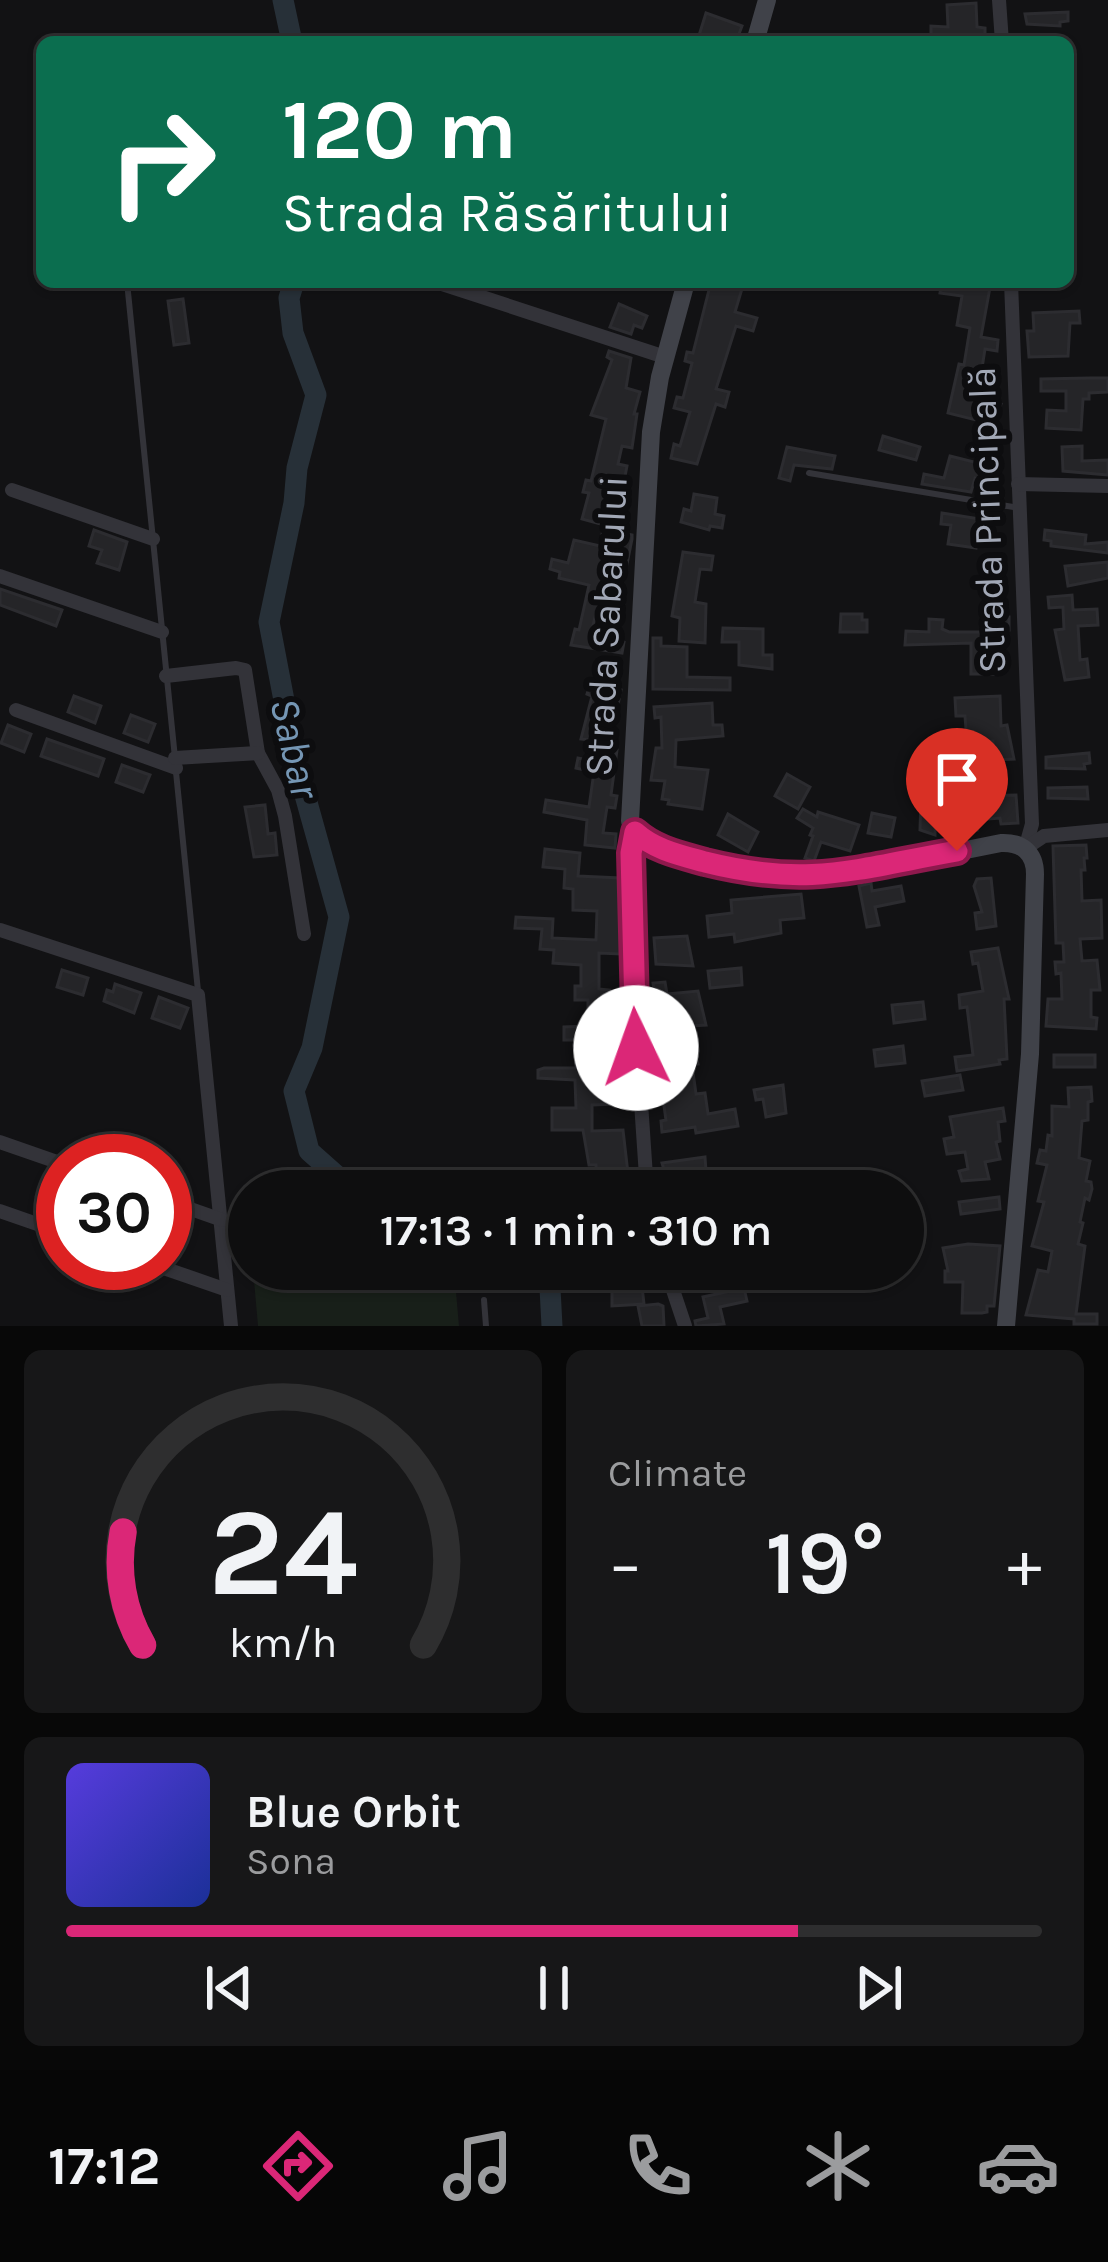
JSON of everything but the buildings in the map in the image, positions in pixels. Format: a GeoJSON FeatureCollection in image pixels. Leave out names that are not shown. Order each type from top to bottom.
{"type":"FeatureCollection","features":[{"type":"Feature","properties":{"kind":"main road"},"geometry":{"type":"LineString","coordinates":[[757,36],[767,0]]}},
{"type":"Feature","properties":{"kind":"main road","name":"Strada Sabarului"},"geometry":{"type":"LineString","coordinates":[[635,832],[629,803],[651,432],[684,288]]}},
{"type":"Feature","properties":{"kind":"main road"},"geometry":{"type":"LineString","coordinates":[[635,832],[650,844],[687,857],[748,873],[791,878],[841,875],[1001,844],[1025,849]]}},
{"type":"Feature","properties":{"kind":"main road","name":"Strada Principală"},"geometry":{"type":"LineString","coordinates":[[1006,1326],[1030,1054],[1035,866],[1025,849]]}},
{"type":"Feature","properties":{"kind":"street"},"geometry":{"type":"LineString","coordinates":[[999,0],[1002,36]]}},
{"type":"Feature","properties":{"kind":"street"},"geometry":{"type":"LineString","coordinates":[[454,288],[665,357]]}},
{"type":"Feature","properties":{"kind":"street","name":"Strada Principală"},"geometry":{"type":"LineString","coordinates":[[1011,288],[1032,824],[1025,849]]}},
{"type":"Feature","properties":{"kind":"street"},"geometry":{"type":"LineString","coordinates":[[1018,484],[1108,486]]}},
{"type":"Feature","properties":{"kind":"street"},"geometry":{"type":"LineString","coordinates":[[12,490],[152,539]]}},
{"type":"Feature","properties":{"kind":"street"},"geometry":{"type":"LineString","coordinates":[[0,576],[162,632]]}},
{"type":"Feature","properties":{"kind":"street"},"geometry":{"type":"LineString","coordinates":[[166,676],[245,670],[258,753],[278,790],[285,816],[304,934]]}},
{"type":"Feature","properties":{"kind":"street"},"geometry":{"type":"LineString","coordinates":[[16,710],[175,763],[258,753]]}},
{"type":"Feature","properties":{"kind":"street"},"geometry":{"type":"LineString","coordinates":[[1025,849],[1045,836],[1108,830]]}},
{"type":"Feature","properties":{"kind":"street","name":"Strada Sabarului"},"geometry":{"type":"LineString","coordinates":[[635,832],[631,955],[646,1170]]}},
{"type":"Feature","properties":{"kind":"street"},"geometry":{"type":"LineString","coordinates":[[0,930],[198,995],[231,1326]]}},
{"type":"Feature","properties":{"kind":"street"},"geometry":{"type":"LineString","coordinates":[[0,1142],[36,1155]]}},
{"type":"Feature","properties":{"kind":"street"},"geometry":{"type":"LineString","coordinates":[[192,1209],[222,1220]]}},
{"type":"Feature","properties":{"kind":"street"},"geometry":{"type":"LineString","coordinates":[[0,1211],[36,1224]]}},
{"type":"Feature","properties":{"kind":"street"},"geometry":{"type":"LineString","coordinates":[[192,1278],[227,1290]]}},
{"type":"Feature","properties":{"kind":"street"},"geometry":{"type":"LineString","coordinates":[[673,1290],[685,1326]]}},
{"type":"Feature","properties":{"kind":"lane"},"geometry":{"type":"LineString","coordinates":[[128,288],[198,995]]}},
{"type":"Feature","properties":{"kind":"lane"},"geometry":{"type":"LineString","coordinates":[[809,473],[1018,508]]}},
{"type":"Feature","properties":{"kind":"lane"},"geometry":{"type":"LineString","coordinates":[[484,1300],[486,1326]]}},
{"type":"Feature","properties":{"kind":"shaded area"},"geometry":{"type":"Polygon","coordinates":[[[255,1290],[456,1290],[459,1326],[258,1326],[255,1290]]]}},
{"type":"Feature","properties":{"kind":"waterway","name":"Sabar"},"geometry":{"type":"LineString","coordinates":[[283,0],[291,36]]}},
{"type":"Feature","properties":{"kind":"waterway","name":"Sabar"},"geometry":{"type":"LineString","coordinates":[[292,288],[293,333],[316,395],[297,468],[269,622],[296,763],[339,917],[312,1048],[294,1091],[309,1151],[330,1170]]}},
{"type":"Feature","properties":{"kind":"waterway","name":"Sabar"},"geometry":{"type":"LineString","coordinates":[[550,1290],[552,1326]]}},
{"type":"Feature","properties":{"kind":"route"},"geometry":{"type":"LineString","coordinates":[[636,1048],[631,955],[635,832],[675,854],[748,873],[791,878],[841,875],[957,851]]}}]}
